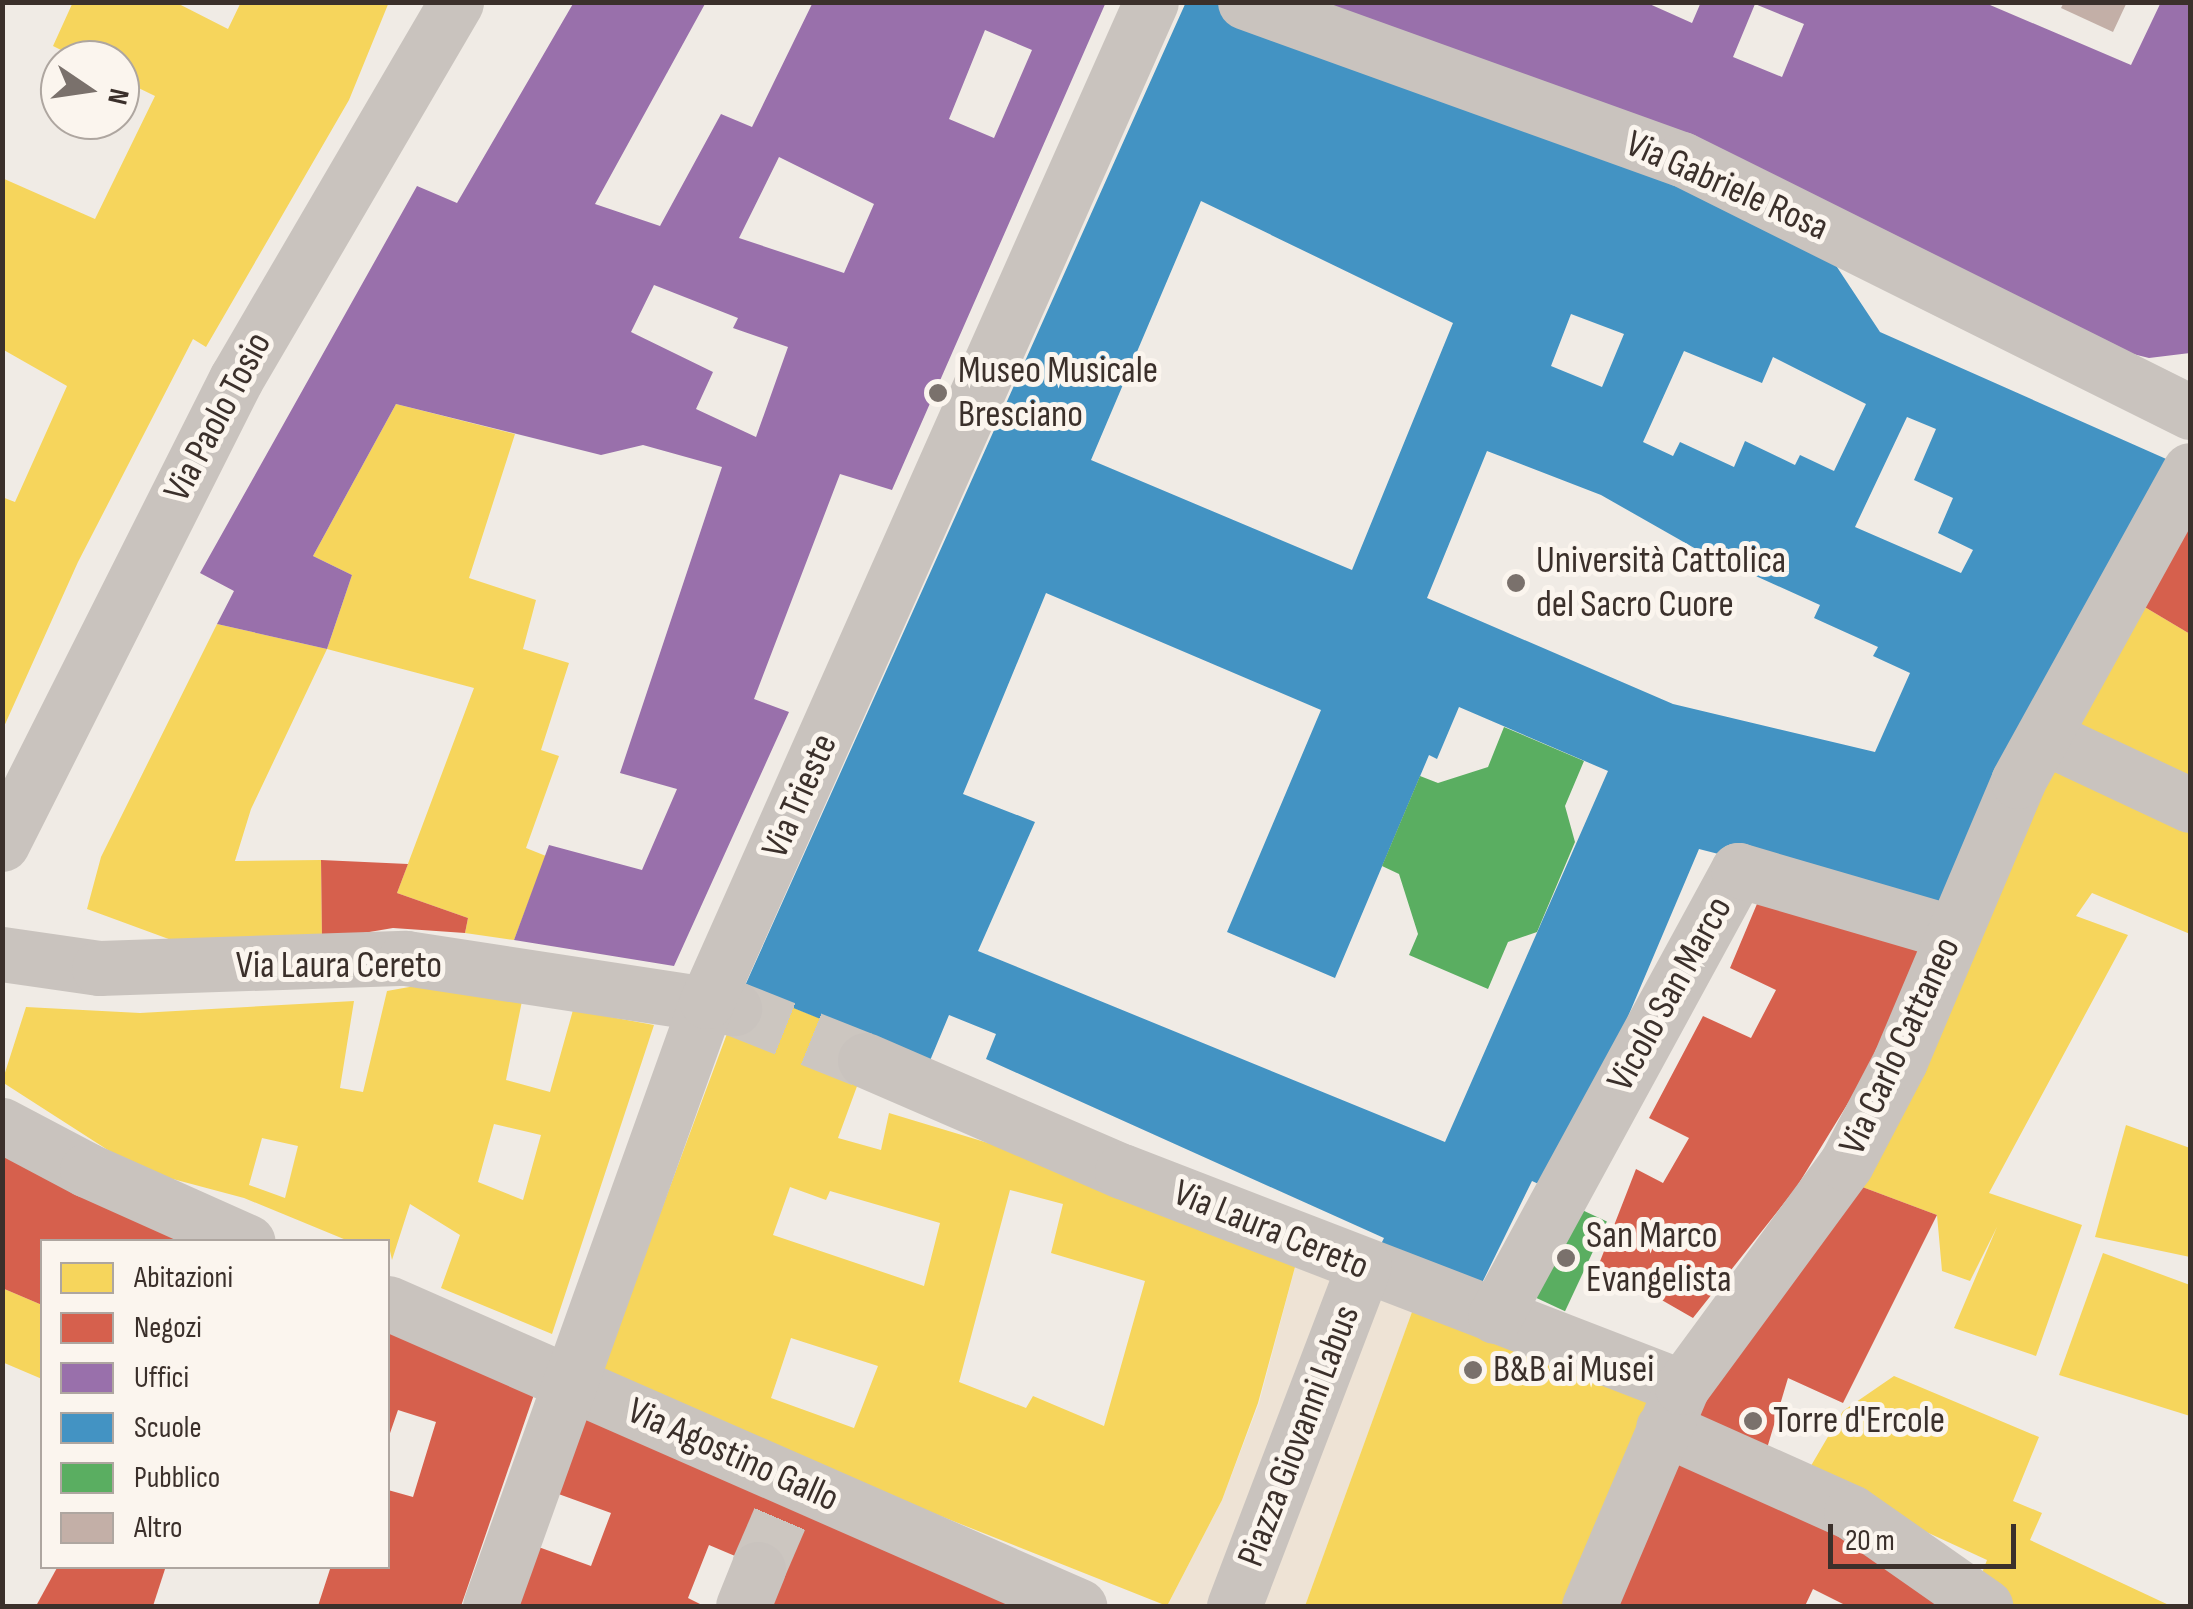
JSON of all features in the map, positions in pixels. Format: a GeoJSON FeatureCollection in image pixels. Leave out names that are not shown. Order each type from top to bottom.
{"type":"FeatureCollection","features":[{"type":"Feature","properties":{"kind":"street","name":"Via Paolo Tosio"},"geometry":{"type":"LineString","coordinates":[[2,844],[236,379],[456,2]]}},
{"type":"Feature","properties":{"kind":"street","name":"Via Trieste"},"geometry":{"type":"LineString","coordinates":[[490,1606],[568,1382],[720,1004],[1152,2]]}},
{"type":"Feature","properties":{"kind":"street","name":"Via Gabriele Rosa"},"geometry":{"type":"LineString","coordinates":[[1245,2],[1682,159],[2190,412]]}},
{"type":"Feature","properties":{"kind":"street","name":"Via Carlo Cattaneo"},"geometry":{"type":"LineString","coordinates":[[1589,1606],[1672,1408],[1846,1164],[1900,1060],[2018,781],[2047,738],[2190,470]]}},
{"type":"Feature","properties":{"kind":"street"},"geometry":{"type":"LineString","coordinates":[[2047,738],[2190,805]]}},
{"type":"Feature","properties":{"kind":"street","name":"Vicolo San Marco"},"geometry":{"type":"LineString","coordinates":[[1495,1316],[1738,870],[1954,933]]}},
{"type":"Feature","properties":{"kind":"street","name":"Via Laura Cereto"},"geometry":{"type":"LineString","coordinates":[[2,954],[99,968],[406,958],[720,1004]]}},
{"type":"Feature","properties":{"kind":"street","name":"Via Laura Cereto"},"geometry":{"type":"LineString","coordinates":[[865,1060],[1495,1316],[1672,1408],[1852,1512],[1984,1606]]}},
{"type":"Feature","properties":{"kind":"street"},"geometry":{"type":"LineString","coordinates":[[2,1125],[86,1170],[241,1239]]}},
{"type":"Feature","properties":{"kind":"street","name":"Piazza Giovanni Labus"},"geometry":{"type":"LineString","coordinates":[[1234,1606],[1364,1266]]}},
{"type":"Feature","properties":{"kind":"street","name":"Via Agostino Gallo"},"geometry":{"type":"LineString","coordinates":[[390,1304],[568,1382],[792,1490],[1079,1606]]}},
{"type":"Feature","properties":{"kind":"shaded area"},"geometry":{"type":"Polygon","coordinates":[[[1298,1256],[1416,1301],[1305,1606],[1167,1606],[1222,1500],[1259,1403],[1298,1256]]]}},
{"type":"Feature","properties":{"kind":"building: Abitazioni"},"geometry":{"type":"Polygon","coordinates":[[[73,2],[175,2],[228,29],[241,2],[389,2],[349,100],[206,347],[193,339],[78,562],[2,731],[2,497],[15,502],[67,386],[2,349],[2,178],[95,219],[134,140],[140,140],[140,127],[155,96],[140,89],[140,40],[56,40],[73,2]]]}},
{"type":"Feature","properties":{"kind":"building: Abitazioni"},"geometry":{"type":"Polygon","coordinates":[[[396,404],[515,434],[469,578],[536,600],[523,649],[569,663],[541,750],[559,756],[526,848],[546,856],[514,940],[465,933],[468,918],[397,893],[474,688],[327,649],[352,575],[313,556],[396,404]]]}},
{"type":"Feature","properties":{"kind":"building: Abitazioni"},"geometry":{"type":"Polygon","coordinates":[[[2143,606],[2190,634],[2190,796],[2061,733],[2143,606]]]}},
{"type":"Feature","properties":{"kind":"building: Abitazioni"},"geometry":{"type":"Polygon","coordinates":[[[217,624],[327,649],[251,809],[235,861],[321,860],[322,940],[185,945],[87,909],[101,857],[217,624]]]}},
{"type":"Feature","properties":{"kind":"building: Abitazioni"},"geometry":{"type":"Polygon","coordinates":[[[2050,751],[2190,819],[2190,934],[2092,893],[2076,916],[2128,935],[1989,1193],[2082,1225],[2036,1356],[1954,1328],[1997,1227],[1970,1281],[1942,1271],[1937,1215],[1857,1185],[2050,751]]]}},
{"type":"Feature","properties":{"kind":"building: Abitazioni"},"geometry":{"type":"Polygon","coordinates":[[[426,984],[522,1001],[506,1080],[550,1092],[573,1010],[654,1025],[552,1334],[441,1288],[460,1235],[410,1204],[392,1260],[390,1239],[344,1239],[244,1198],[139,1170],[2,1082],[26,1007],[140,1013],[354,1001],[340,1088],[363,1092],[387,991],[426,984]],[[494,1124],[478,1182],[523,1200],[541,1135],[494,1124]],[[262,1138],[249,1185],[285,1198],[298,1146],[262,1138]]]}},
{"type":"Feature","properties":{"kind":"building: Abitazioni"},"geometry":{"type":"Polygon","coordinates":[[[744,988],[874,1040],[838,1138],[881,1150],[889,1113],[1141,1189],[1298,1256],[1258,1403],[1222,1500],[1167,1606],[598,1380],[744,988]],[[790,1187],[773,1235],[924,1286],[940,1223],[830,1191],[826,1200],[790,1187]],[[1010,1190],[959,1382],[1026,1408],[1033,1396],[1104,1426],[1145,1281],[1051,1253],[1063,1204],[1010,1190]],[[791,1338],[771,1398],[854,1428],[878,1366],[791,1338]]]}},
{"type":"Feature","properties":{"kind":"building: Abitazioni"},"geometry":{"type":"Polygon","coordinates":[[[2126,1125],[2190,1148],[2190,1257],[2095,1237],[2126,1125]]]}},
{"type":"Feature","properties":{"kind":"building: Abitazioni"},"geometry":{"type":"Polygon","coordinates":[[[2103,1253],[2190,1285],[2190,1416],[2059,1375],[2103,1253]]]}},
{"type":"Feature","properties":{"kind":"building: Abitazioni"},"geometry":{"type":"Polygon","coordinates":[[[2,1288],[40,1304],[40,1378],[2,1362],[2,1288]]]}},
{"type":"Feature","properties":{"kind":"building: Abitazioni"},"geometry":{"type":"Polygon","coordinates":[[[1416,1301],[1658,1401],[1579,1606],[1305,1606],[1416,1301]]]}},
{"type":"Feature","properties":{"kind":"building: Abitazioni"},"geometry":{"type":"Polygon","coordinates":[[[1894,1376],[2039,1437],[2013,1501],[2042,1513],[2030,1540],[2171,1606],[2008,1606],[1976,1589],[1987,1560],[1805,1476],[1843,1411],[1894,1376]]]}},
{"type":"Feature","properties":{"kind":"building: Negozi"},"geometry":{"type":"Polygon","coordinates":[[[2190,504],[2190,634],[2143,606],[2190,504]]]}},
{"type":"Feature","properties":{"kind":"building: Negozi"},"geometry":{"type":"Polygon","coordinates":[[[321,860],[408,864],[397,893],[468,918],[465,933],[393,928],[322,940],[321,860]]]}},
{"type":"Feature","properties":{"kind":"building: Negozi"},"geometry":{"type":"Polygon","coordinates":[[[1762,892],[1928,941],[1902,1015],[1796,1188],[1693,1318],[1599,1264],[1636,1169],[1663,1183],[1689,1138],[1649,1118],[1703,1016],[1751,1038],[1776,990],[1730,968],[1762,892]]]}},
{"type":"Feature","properties":{"kind":"building: Negozi"},"geometry":{"type":"Polygon","coordinates":[[[2,1150],[192,1239],[40,1239],[40,1304],[2,1288],[2,1150]]]}},
{"type":"Feature","properties":{"kind":"building: Negozi"},"geometry":{"type":"Polygon","coordinates":[[[1857,1185],[1937,1215],[1843,1403],[1788,1378],[1765,1455],[1677,1424],[1857,1185]]]}},
{"type":"Feature","properties":{"kind":"building: Negozi"},"geometry":{"type":"Polygon","coordinates":[[[390,1322],[538,1383],[461,1606],[318,1606],[330,1569],[390,1569],[390,1491],[413,1497],[436,1422],[398,1410],[390,1433],[390,1322]]]}},
{"type":"Feature","properties":{"kind":"building: Negozi"},"geometry":{"type":"Polygon","coordinates":[[[583,1411],[1039,1606],[763,1606],[775,1573],[709,1545],[688,1598],[704,1606],[512,1606],[533,1545],[591,1566],[611,1513],[553,1492],[583,1411]]]}},
{"type":"Feature","properties":{"kind":"building: Negozi"},"geometry":{"type":"Polygon","coordinates":[[[1676,1451],[1836,1525],[1960,1606],[1847,1606],[1813,1589],[1805,1606],[1607,1606],[1676,1451]]]}},
{"type":"Feature","properties":{"kind":"building: Negozi"},"geometry":{"type":"Polygon","coordinates":[[[56,1569],[165,1569],[153,1606],[36,1606],[56,1569]]]}},
{"type":"Feature","properties":{"kind":"building: Uffici"},"geometry":{"type":"Polygon","coordinates":[[[574,2],[706,2],[595,204],[660,226],[721,114],[752,127],[813,2],[1106,2],[892,490],[840,474],[754,699],[789,712],[674,966],[514,940],[549,845],[642,870],[677,789],[620,773],[722,467],[643,445],[601,455],[396,404],[313,556],[352,575],[327,649],[217,624],[234,591],[200,573],[417,186],[457,203],[574,2]],[[985,30],[949,119],[994,138],[1032,50],[985,30]],[[779,157],[739,238],[844,273],[874,204],[779,157]],[[654,285],[631,332],[713,372],[696,409],[756,437],[788,347],[733,328],[738,318],[654,285]]]}},
{"type":"Feature","properties":{"kind":"building: Uffici"},"geometry":{"type":"Polygon","coordinates":[[[1317,2],[1645,2],[1692,23],[1701,2],[1983,2],[2131,65],[2161,2],[2190,2],[2190,353],[2149,358],[2109,348],[1317,2]],[[1755,4],[1733,57],[1782,77],[1804,24],[1755,4]]]}},
{"type":"Feature","properties":{"kind":"building: Scuole","name":"Università Cattolica del Sacro Cuore"},"geometry":{"type":"Polygon","coordinates":[[[1186,2],[1212,2],[1668,175],[1833,261],[1880,332],[2173,462],[1946,912],[1699,849],[1554,1191],[1532,1181],[1480,1287],[1379,1248],[1384,1238],[986,1059],[996,1034],[949,1015],[929,1063],[744,988],[1186,2]],[[1201,201],[1091,460],[1352,570],[1453,323],[1201,201]],[[1571,314],[1551,366],[1602,387],[1624,334],[1571,314]],[[1684,351],[1643,442],[1673,456],[1680,442],[1734,467],[1745,441],[1795,465],[1800,455],[1834,471],[1866,404],[1773,357],[1762,383],[1684,351]],[[1907,417],[1855,527],[1961,573],[1973,550],[1938,533],[1953,498],[1914,480],[1936,429],[1907,417]],[[1487,451],[1427,598],[1673,704],[1875,752],[1910,673],[1873,656],[1878,647],[1814,618],[1820,605],[1696,549],[1601,495],[1487,451]],[[1046,593],[963,794],[1035,822],[978,951],[1445,1142],[1608,771],[1459,707],[1437,759],[1429,755],[1335,978],[1227,932],[1321,710],[1046,593]]]}},
{"type":"Feature","properties":{"kind":"building: Pubblico"},"geometry":{"type":"Polygon","coordinates":[[[1504,727],[1584,761],[1565,806],[1575,842],[1537,932],[1508,942],[1488,989],[1409,955],[1418,934],[1399,874],[1382,866],[1420,776],[1438,783],[1488,767],[1504,727]]]}},
{"type":"Feature","properties":{"kind":"building: Pubblico","name":"San Marco Evangelista"},"geometry":{"type":"Polygon","coordinates":[[[1567,1203],[1607,1222],[1565,1311],[1525,1293],[1567,1203]]]}},
{"type":"Feature","properties":{"kind":"building: Altro"},"geometry":{"type":"Polygon","coordinates":[[[2064,2],[2127,2],[2113,32],[2061,8],[2064,2]]]}},
{"type":"Feature","properties":{"kind":"tunnel"},"geometry":{"type":"LineString","coordinates":[[734,1008],[865,1060]]}},
{"type":"Feature","properties":{"kind":"tunnel"},"geometry":{"type":"LineString","coordinates":[[758,1569],[789,1497]]}},
{"type":"Feature","properties":{"kind":"place","name":"Museo Musicale Bresciano"},"geometry":{"type":"Point","coordinates":[938,393]}},
{"type":"Feature","properties":{"kind":"place","name":"Università Cattolica del Sacro Cuore"},"geometry":{"type":"Point","coordinates":[1516,583]}},
{"type":"Feature","properties":{"kind":"place","name":"San Marco Evangelista"},"geometry":{"type":"Point","coordinates":[1566,1258]}},
{"type":"Feature","properties":{"kind":"place","name":"B&B ai Musei"},"geometry":{"type":"Point","coordinates":[1473,1370]}},
{"type":"Feature","properties":{"kind":"place","name":"Torre d'Ercole"},"geometry":{"type":"Point","coordinates":[1753,1421]}}]}
